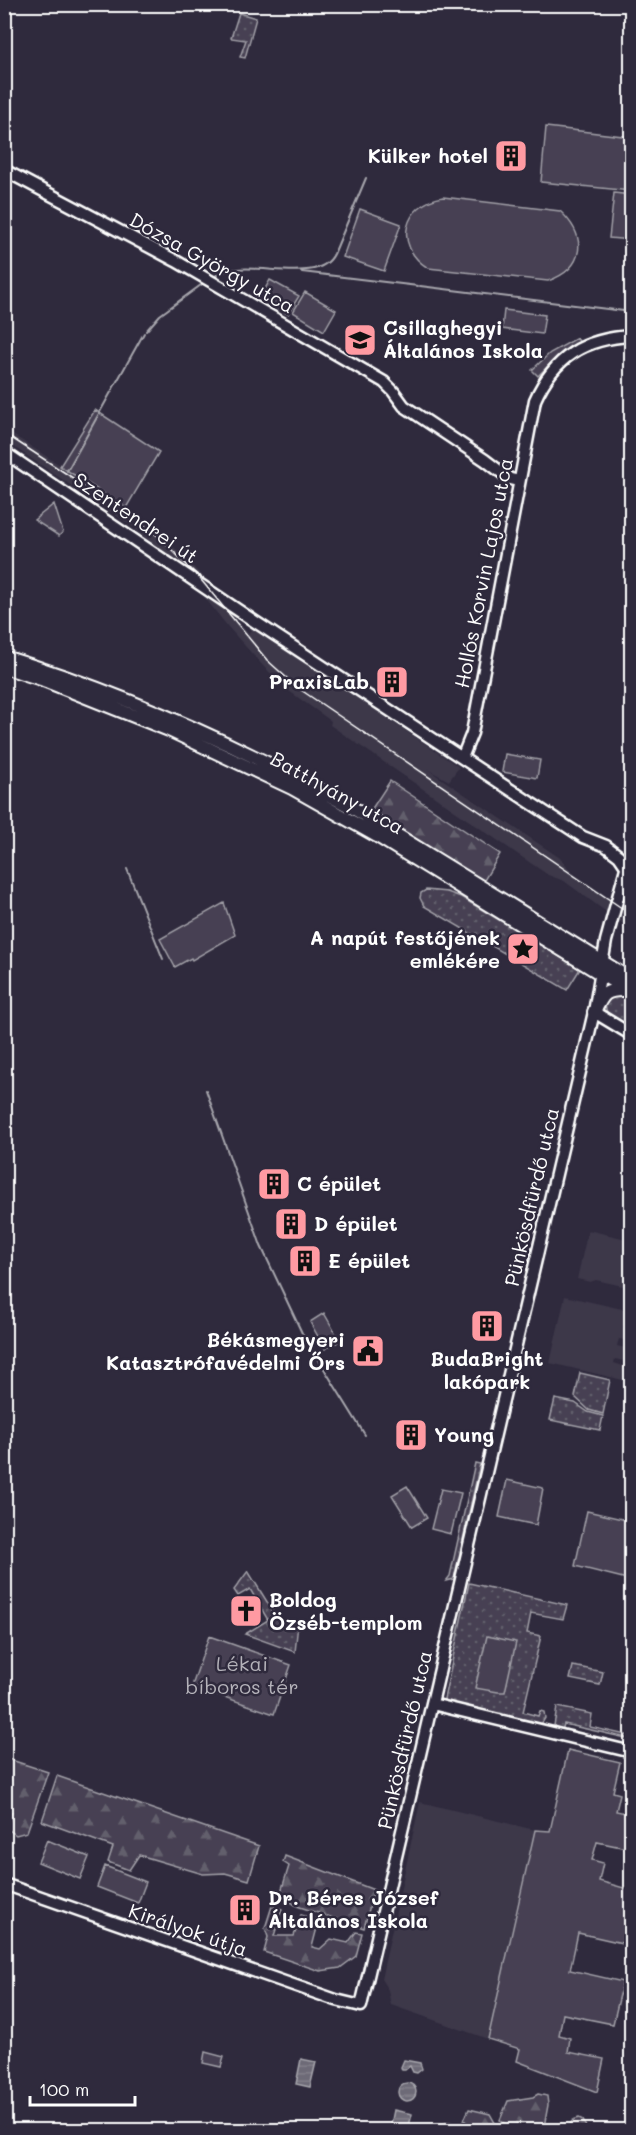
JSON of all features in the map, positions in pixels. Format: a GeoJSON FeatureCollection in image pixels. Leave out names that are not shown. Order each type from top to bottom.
{"type":"FeatureCollection","features":[{"type":"Feature","properties":{"kind":"main road","name":"Batthyány utca"},"geometry":{"type":"LineString","coordinates":[[4,657],[90,687],[181,723],[316,788],[384,826],[630,987]]}},
{"type":"Feature","properties":{"kind":"main road","name":"Batthyány utca"},"geometry":{"type":"LineString","coordinates":[[4,667],[41,679],[169,730],[292,788],[600,967]]}},
{"type":"Feature","properties":{"kind":"main road"},"geometry":{"type":"LineString","coordinates":[[594,1012],[608,991],[630,987]]}},
{"type":"Feature","properties":{"kind":"street","name":"Dózsa György utca"},"geometry":{"type":"LineString","coordinates":[[4,170],[209,279],[384,382],[404,406],[510,479],[519,481]]}},
{"type":"Feature","properties":{"kind":"street","name":"Hollós Korvin Lajos utca"},"geometry":{"type":"LineString","coordinates":[[462,758],[472,733],[533,407],[538,393],[553,369],[567,356],[599,342],[632,336]]}},
{"type":"Feature","properties":{"kind":"street","name":"Szentendrei út"},"geometry":{"type":"LineString","coordinates":[[4,452],[246,616],[462,758]]}},
{"type":"Feature","properties":{"kind":"street"},"geometry":{"type":"LineString","coordinates":[[462,758],[583,837],[606,846],[619,856],[629,870]]}},
{"type":"Feature","properties":{"kind":"street","name":"Pünkösdfürdő utca"},"geometry":{"type":"LineString","coordinates":[[361,2006],[594,1012],[600,967],[612,915],[627,884],[629,870]]}},
{"type":"Feature","properties":{"kind":"street"},"geometry":{"type":"LineString","coordinates":[[594,1012],[632,1035]]}},
{"type":"Feature","properties":{"kind":"street"},"geometry":{"type":"LineString","coordinates":[[432,1704],[632,1752]]}},
{"type":"Feature","properties":{"kind":"street","name":"Királyok útja"},"geometry":{"type":"LineString","coordinates":[[4,1884],[336,2000],[361,2006]]}},
{"type":"Feature","properties":{"kind":"shaded area"},"geometry":{"type":"Polygon","coordinates":[[[4,429],[120,504],[168,541],[202,576],[248,634],[253,627],[459,767],[449,781],[427,769],[560,858],[571,872],[631,913],[631,930],[564,881],[548,875],[330,725],[331,721],[289,691],[264,667],[228,627],[178,564],[133,527],[5,441],[4,429]]]}},
{"type":"Feature","properties":{"kind":"shaded area"},"geometry":{"type":"Polygon","coordinates":[[[588,1230],[631,1240],[631,1288],[596,1280],[590,1282],[577,1279],[588,1230]]]}},
{"type":"Feature","properties":{"kind":"shaded area"},"geometry":{"type":"Polygon","coordinates":[[[565,1296],[631,1311],[628,1325],[623,1325],[623,1328],[627,1329],[625,1340],[619,1339],[617,1346],[630,1349],[627,1362],[615,1359],[614,1363],[626,1367],[623,1380],[550,1363],[565,1296]]]}},
{"type":"Feature","properties":{"kind":"shaded area"},"geometry":{"type":"Polygon","coordinates":[[[420,1802],[535,1830],[488,2039],[391,2005],[388,1990],[381,1979],[420,1802]]]}},
{"type":"Feature","properties":{"kind":"shaded area"},"geometry":{"type":"Polygon","coordinates":[[[301,2059],[316,2062],[310,2087],[296,2084],[301,2059]]]}},
{"type":"Feature","properties":{"kind":"shaded area"},"geometry":{"type":"Polygon","coordinates":[[[404,2060],[420,2063],[422,2069],[417,2073],[413,2072],[410,2066],[402,2070],[404,2060]]]}},
{"type":"Feature","properties":{"kind":"shaded area"},"geometry":{"type":"Polygon","coordinates":[[[407,2083],[413,2086],[416,2092],[413,2098],[407,2101],[401,2098],[398,2092],[401,2086],[407,2083]]]}},
{"type":"Feature","properties":{"kind":"shaded area"},"geometry":{"type":"Polygon","coordinates":[[[394,2110],[412,2114],[408,2130],[390,2130],[394,2110]]]}},
{"type":"Feature","properties":{"kind":"green space"},"geometry":{"type":"Polygon","coordinates":[[[239,13],[256,18],[245,58],[240,57],[246,40],[231,38],[239,13]]]}},
{"type":"Feature","properties":{"kind":"green space"},"geometry":{"type":"Polygon","coordinates":[[[546,127],[631,137],[631,191],[541,182],[546,127]]]}},
{"type":"Feature","properties":{"kind":"green space"},"geometry":{"type":"Polygon","coordinates":[[[614,193],[631,195],[631,240],[609,238],[614,193]]]}},
{"type":"Feature","properties":{"kind":"green space"},"geometry":{"type":"Polygon","coordinates":[[[443,197],[560,211],[575,231],[578,251],[575,260],[560,275],[548,281],[428,268],[410,249],[407,227],[411,217],[419,208],[429,201],[443,197]]]}},
{"type":"Feature","properties":{"kind":"green space"},"geometry":{"type":"Polygon","coordinates":[[[360,209],[401,224],[384,271],[343,257],[360,209]]]}},
{"type":"Feature","properties":{"kind":"green space"},"geometry":{"type":"Polygon","coordinates":[[[270,280],[299,296],[288,314],[260,298],[270,280]]]}},
{"type":"Feature","properties":{"kind":"green space"},"geometry":{"type":"Polygon","coordinates":[[[305,292],[336,310],[324,331],[293,312],[305,292]]]}},
{"type":"Feature","properties":{"kind":"green space"},"geometry":{"type":"Polygon","coordinates":[[[504,310],[545,315],[542,334],[502,329],[504,310]]]}},
{"type":"Feature","properties":{"kind":"green space"},"geometry":{"type":"Polygon","coordinates":[[[577,338],[580,343],[551,363],[538,376],[532,370],[550,353],[577,338]]]}},
{"type":"Feature","properties":{"kind":"green space"},"geometry":{"type":"Polygon","coordinates":[[[95,410],[159,452],[126,508],[60,466],[95,410]]]}},
{"type":"Feature","properties":{"kind":"green space"},"geometry":{"type":"Polygon","coordinates":[[[54,504],[63,532],[59,536],[34,520],[54,504]]]}},
{"type":"Feature","properties":{"kind":"green space"},"geometry":{"type":"Polygon","coordinates":[[[505,754],[540,760],[537,778],[502,772],[505,754]]]}},
{"type":"Feature","properties":{"kind":"green space"},"geometry":{"type":"Polygon","coordinates":[[[390,781],[500,854],[483,882],[371,810],[390,781]]]}},
{"type":"Feature","properties":{"kind":"green space"},"geometry":{"type":"Polygon","coordinates":[[[426,890],[447,892],[461,897],[580,969],[567,990],[424,906],[420,898],[421,893],[426,890]]]}},
{"type":"Feature","properties":{"kind":"green space"},"geometry":{"type":"Polygon","coordinates":[[[224,903],[235,935],[192,960],[191,958],[175,967],[160,939],[224,903]]]}},
{"type":"Feature","properties":{"kind":"green space"},"geometry":{"type":"Polygon","coordinates":[[[610,994],[623,995],[631,1000],[631,1030],[615,1020],[607,1011],[605,1006],[610,994]]]}},
{"type":"Feature","properties":{"kind":"green space"},"geometry":{"type":"Polygon","coordinates":[[[324,1313],[340,1341],[325,1349],[310,1322],[324,1313]]]}},
{"type":"Feature","properties":{"kind":"green space"},"geometry":{"type":"Polygon","coordinates":[[[580,1373],[610,1380],[603,1414],[589,1410],[575,1397],[580,1373]]]}},
{"type":"Feature","properties":{"kind":"green space"},"geometry":{"type":"Polygon","coordinates":[[[555,1399],[575,1403],[588,1412],[603,1416],[600,1430],[550,1420],[555,1399]]]}},
{"type":"Feature","properties":{"kind":"green space"},"geometry":{"type":"Polygon","coordinates":[[[475,1463],[480,1464],[454,1579],[446,1581],[450,1576],[475,1463]]]}},
{"type":"Feature","properties":{"kind":"green space"},"geometry":{"type":"Polygon","coordinates":[[[507,1480],[543,1488],[536,1525],[499,1517],[507,1480]]]}},
{"type":"Feature","properties":{"kind":"green space"},"geometry":{"type":"Polygon","coordinates":[[[407,1486],[427,1518],[412,1527],[392,1495],[407,1486]]]}},
{"type":"Feature","properties":{"kind":"green space"},"geometry":{"type":"Polygon","coordinates":[[[441,1489],[461,1493],[451,1534],[431,1529],[441,1489]]]}},
{"type":"Feature","properties":{"kind":"green space"},"geometry":{"type":"Polygon","coordinates":[[[587,1511],[631,1521],[631,1580],[575,1566],[587,1511]]]}},
{"type":"Feature","properties":{"kind":"green space"},"geometry":{"type":"Polygon","coordinates":[[[248,1571],[277,1618],[284,1622],[298,1624],[295,1652],[245,1634],[268,1620],[250,1589],[238,1596],[234,1590],[248,1571]]]}},
{"type":"Feature","properties":{"kind":"green space"},"geometry":{"type":"Polygon","coordinates":[[[469,1583],[567,1605],[563,1619],[531,1613],[527,1633],[541,1636],[523,1712],[538,1716],[540,1711],[544,1712],[545,1718],[542,1723],[535,1726],[447,1705],[444,1699],[469,1583]]]}},
{"type":"Feature","properties":{"kind":"green space","name":"Lékai bíboros tér"},"geometry":{"type":"Polygon","coordinates":[[[209,1636],[291,1665],[274,1714],[192,1686],[209,1636]]]}},
{"type":"Feature","properties":{"kind":"green space"},"geometry":{"type":"Polygon","coordinates":[[[487,1636],[516,1642],[505,1692],[475,1688],[487,1636]]]}},
{"type":"Feature","properties":{"kind":"green space"},"geometry":{"type":"Polygon","coordinates":[[[573,1666],[603,1672],[600,1685],[570,1679],[573,1666]]]}},
{"type":"Feature","properties":{"kind":"green space"},"geometry":{"type":"Polygon","coordinates":[[[557,1707],[592,1714],[590,1727],[631,1736],[631,1739],[564,1724],[562,1731],[554,1726],[557,1707]]]}},
{"type":"Feature","properties":{"kind":"green space"},"geometry":{"type":"Polygon","coordinates":[[[568,1750],[620,1762],[613,1792],[620,1794],[616,1811],[631,1814],[631,1849],[597,1842],[592,1860],[603,1863],[599,1881],[631,1890],[631,1945],[578,1933],[570,1970],[623,1982],[613,2024],[563,2014],[559,2035],[570,2038],[568,2052],[604,2059],[597,2092],[517,2061],[520,2049],[488,2039],[535,1830],[550,1831],[568,1750]]]}},
{"type":"Feature","properties":{"kind":"green space"},"geometry":{"type":"Polygon","coordinates":[[[5,1758],[48,1772],[27,1832],[16,1835],[6,1828],[12,1812],[5,1810],[5,1758]]]}},
{"type":"Feature","properties":{"kind":"green space"},"geometry":{"type":"Polygon","coordinates":[[[57,1776],[259,1846],[249,1880],[225,1873],[203,1874],[139,1855],[129,1870],[108,1862],[113,1847],[42,1821],[57,1776]]]}},
{"type":"Feature","properties":{"kind":"green space"},"geometry":{"type":"Polygon","coordinates":[[[47,1840],[89,1857],[80,1879],[38,1862],[47,1840]]]}},
{"type":"Feature","properties":{"kind":"green space"},"geometry":{"type":"Polygon","coordinates":[[[285,1856],[374,1890],[364,1928],[297,1906],[280,1895],[289,1866],[283,1862],[285,1856]]]}},
{"type":"Feature","properties":{"kind":"green space"},"geometry":{"type":"Polygon","coordinates":[[[105,1866],[146,1882],[138,1903],[97,1887],[105,1866]]]}},
{"type":"Feature","properties":{"kind":"green space"},"geometry":{"type":"Polygon","coordinates":[[[272,1906],[282,1909],[274,1936],[294,1936],[301,1915],[319,1920],[312,1947],[320,1949],[331,1939],[348,1943],[356,1932],[362,1933],[356,1956],[340,1968],[320,1971],[264,1952],[268,1937],[265,1928],[272,1906]]]}},
{"type":"Feature","properties":{"kind":"green space"},"geometry":{"type":"Polygon","coordinates":[[[205,2052],[224,2057],[221,2067],[203,2063],[205,2052]]]}},
{"type":"Feature","properties":{"kind":"green space"},"geometry":{"type":"Polygon","coordinates":[[[538,2094],[547,2096],[548,2105],[544,2127],[547,2130],[513,2130],[500,2120],[508,2101],[538,2094]]]}},
{"type":"Feature","properties":{"kind":"green space"},"geometry":{"type":"Polygon","coordinates":[[[469,2109],[490,2114],[499,2130],[475,2130],[464,2120],[469,2109]]]}},
{"type":"Feature","properties":{"kind":"green space"},"geometry":{"type":"Polygon","coordinates":[[[579,2118],[583,2120],[587,2130],[567,2130],[572,2121],[579,2118]]]}},
{"type":"Feature","properties":{"kind":"green space"},"geometry":{"type":"Polygon","coordinates":[[[448,2122],[466,2125],[473,2130],[432,2130],[448,2122]]]}},
{"type":"Feature","properties":{"kind":"waterway"},"geometry":{"type":"LineString","coordinates":[[215,276],[228,270],[297,271],[325,264],[334,254],[366,178]]}},
{"type":"Feature","properties":{"kind":"waterway"},"geometry":{"type":"LineString","coordinates":[[302,272],[418,286]]}},
{"type":"Feature","properties":{"kind":"waterway"},"geometry":{"type":"LineString","coordinates":[[146,331],[160,315],[205,282]]}},
{"type":"Feature","properties":{"kind":"waterway"},"geometry":{"type":"LineString","coordinates":[[420,286],[632,312]]}},
{"type":"Feature","properties":{"kind":"waterway"},"geometry":{"type":"LineString","coordinates":[[67,471],[144,333]]}},
{"type":"Feature","properties":{"kind":"waterway"},"geometry":{"type":"LineString","coordinates":[[127,869],[163,959]]}},
{"type":"Feature","properties":{"kind":"waterway"},"geometry":{"type":"LineString","coordinates":[[206,1090],[261,1246],[302,1333],[365,1435]]}},
{"type":"Feature","properties":{"kind":"tram line"},"geometry":{"type":"LineString","coordinates":[[4,433],[131,516],[159,537],[197,575],[267,660],[298,688],[632,915]]}},
{"type":"Feature","properties":{"kind":"place","name":"Külker hotel"},"geometry":{"type":"Point","coordinates":[511,156]}},
{"type":"Feature","properties":{"kind":"place","name":"Csillaghegyi Általános Iskola"},"geometry":{"type":"Point","coordinates":[360,340]}},
{"type":"Feature","properties":{"kind":"place","name":"PraxisLab"},"geometry":{"type":"Point","coordinates":[392,682]}},
{"type":"Feature","properties":{"kind":"place","name":"A napút festőjének emlékére"},"geometry":{"type":"Point","coordinates":[523,949]}},
{"type":"Feature","properties":{"kind":"place","name":"C épület"},"geometry":{"type":"Point","coordinates":[274,1184]}},
{"type":"Feature","properties":{"kind":"place","name":"D épület"},"geometry":{"type":"Point","coordinates":[291,1224]}},
{"type":"Feature","properties":{"kind":"place","name":"E épület"},"geometry":{"type":"Point","coordinates":[305,1261]}},
{"type":"Feature","properties":{"kind":"place","name":"BudaBright lakópark"},"geometry":{"type":"Point","coordinates":[487,1326]}},
{"type":"Feature","properties":{"kind":"place","name":"Békásmegyeri Katasztrófavédelmi Őrs"},"geometry":{"type":"Point","coordinates":[368,1351]}},
{"type":"Feature","properties":{"kind":"place","name":"Young"},"geometry":{"type":"Point","coordinates":[411,1435]}},
{"type":"Feature","properties":{"kind":"place","name":"Boldog Özséb-templom"},"geometry":{"type":"Point","coordinates":[246,1611]}},
{"type":"Feature","properties":{"kind":"place","name":"Dr. Béres József Általános Iskola"},"geometry":{"type":"Point","coordinates":[245,1910]}}]}
